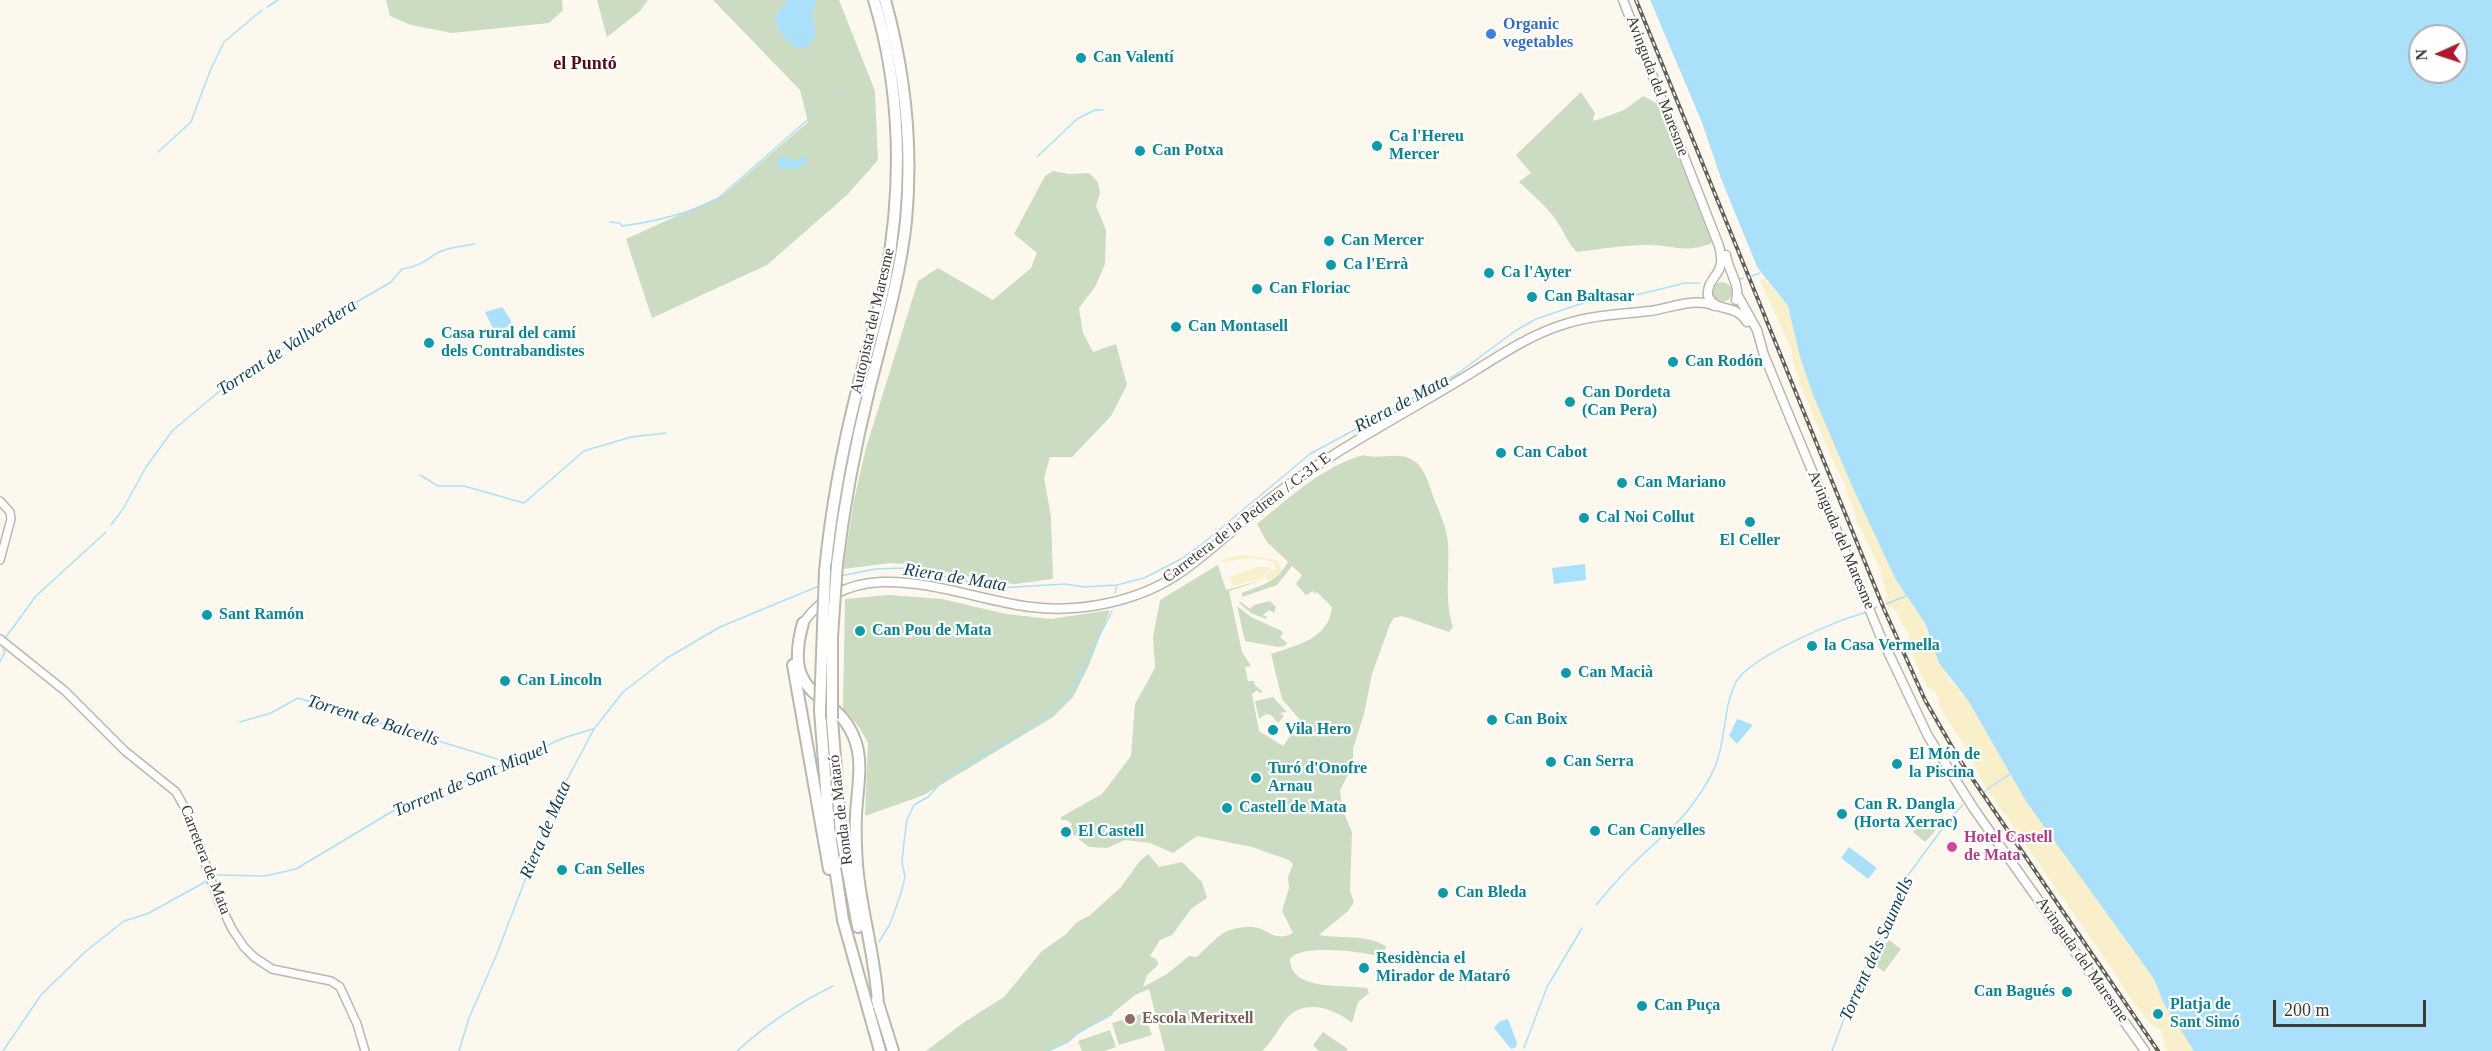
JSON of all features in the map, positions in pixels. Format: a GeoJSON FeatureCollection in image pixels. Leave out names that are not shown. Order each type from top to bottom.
{"type":"FeatureCollection","features":[{"type":"Feature","properties":{"kind":"highway","name":"Autopista del Maresme"},"geometry":{"type":"LineString","coordinates":[[825,571],[841,461],[886,277],[894,218],[897,147],[892,85],[873,0]]}},
{"type":"Feature","properties":{"kind":"highway","name":"Autopista del Maresme"},"geometry":{"type":"LineString","coordinates":[[837,564],[849,481],[898,273],[905,222],[908,150],[904,89],[885,0]]}},
{"type":"Feature","properties":{"kind":"highway","name":"Ronda de Mataró"},"geometry":{"type":"LineString","coordinates":[[837,564],[832,637],[832,719],[838,802],[850,886],[867,966],[893,1051]]}},
{"type":"Feature","properties":{"kind":"highway","name":"Ronda de Mataró"},"geometry":{"type":"LineString","coordinates":[[825,571],[820,710],[829,828],[843,920],[880,1051]]}},
{"type":"Feature","properties":{"kind":"highway"},"geometry":{"type":"LineString","coordinates":[[803,623],[794,648],[794,671],[837,912],[843,920]]}},
{"type":"Feature","properties":{"kind":"highway"},"geometry":{"type":"LineString","coordinates":[[803,623],[797,656],[801,675],[809,688],[850,729],[857,745],[859,764],[856,816],[858,867],[864,927],[877,987],[878,1005]]}},
{"type":"Feature","properties":{"kind":"main road","name":"Avinguda del Maresme"},"geometry":{"type":"LineString","coordinates":[[1623,0],[1722,256],[1721,269],[1710,284]]}},
{"type":"Feature","properties":{"kind":"main road","name":"Avinguda del Maresme"},"geometry":{"type":"LineString","coordinates":[[1704,206],[1723,244],[1733,281]]}},
{"type":"Feature","properties":{"kind":"main road"},"geometry":{"type":"LineString","coordinates":[[1726,277],[1738,288],[1738,296],[1733,304],[1725,308],[1705,302],[1684,304],[1701,295],[1710,284],[1726,277]]}},
{"type":"Feature","properties":{"kind":"main road"},"geometry":{"type":"LineString","coordinates":[[1710,284],[1708,296],[1715,306]]}},
{"type":"Feature","properties":{"kind":"main road","name":"Avinguda del Maresme"},"geometry":{"type":"LineString","coordinates":[[1738,296],[1757,330],[1764,355]]}},
{"type":"Feature","properties":{"kind":"main road","name":"Carretera de la Pedrera / C-31 E"},"geometry":{"type":"LineString","coordinates":[[803,623],[815,607],[829,596],[841,589],[866,584],[904,583],[935,587],[1007,604],[1050,609],[1096,605],[1134,595],[1176,576],[1281,490],[1353,441],[1551,329],[1602,315],[1649,311],[1684,304]]}},
{"type":"Feature","properties":{"kind":"main road","name":"Avinguda del Maresme"},"geometry":{"type":"LineString","coordinates":[[1725,308],[1739,312],[1744,317],[1764,355],[1880,635],[1928,736],[1974,809],[2145,1051]]}},
{"type":"Feature","properties":{"kind":"street"},"geometry":{"type":"LineString","coordinates":[[0,501],[10,512],[10,526],[0,560]]}},
{"type":"Feature","properties":{"kind":"street","name":"Carretera de Mata"},"geometry":{"type":"LineString","coordinates":[[0,639],[65,692],[125,751],[176,792],[187,812],[219,902],[244,947],[272,969],[331,981],[340,987],[357,1024],[365,1051]]}},
{"type":"Feature","properties":{"kind":"green space"},"geometry":{"type":"Polygon","coordinates":[[[386,0],[562,0],[563,10],[549,23],[452,33],[411,25],[390,16],[386,0]]]}},
{"type":"Feature","properties":{"kind":"green space"},"geometry":{"type":"Polygon","coordinates":[[[597,0],[648,0],[640,11],[607,37],[597,0]]]}},
{"type":"Feature","properties":{"kind":"green space"},"geometry":{"type":"Polygon","coordinates":[[[713,0],[839,0],[875,91],[878,160],[847,195],[767,265],[652,318],[626,239],[723,195],[808,122],[800,90],[713,0]]]}},
{"type":"Feature","properties":{"kind":"green space"},"geometry":{"type":"Polygon","coordinates":[[[1581,92],[1595,113],[1594,121],[1624,110],[1643,96],[1658,104],[1712,243],[1694,248],[1648,245],[1577,252],[1574,249],[1552,215],[1519,182],[1531,173],[1516,155],[1581,92]]]}},
{"type":"Feature","properties":{"kind":"green space"},"geometry":{"type":"Polygon","coordinates":[[[1053,171],[1069,174],[1089,173],[1098,182],[1100,193],[1096,206],[1106,230],[1105,264],[1095,287],[1079,308],[1083,333],[1093,352],[1116,344],[1127,385],[1111,416],[1072,457],[1050,457],[1044,478],[1051,516],[1053,579],[1015,584],[908,564],[890,563],[843,569],[854,500],[866,448],[918,281],[938,268],[993,300],[1031,268],[1037,253],[1014,234],[1045,176],[1053,171]]]}},
{"type":"Feature","properties":{"kind":"green space"},"geometry":{"type":"Polygon","coordinates":[[[1722,282],[1729,285],[1732,292],[1729,299],[1722,302],[1715,299],[1712,292],[1715,285],[1722,282]]]}},
{"type":"Feature","properties":{"kind":"green space","name":"Turó d'Onofre Arnau"},"geometry":{"type":"Polygon","coordinates":[[[1363,455],[1407,457],[1424,472],[1447,538],[1448,596],[1453,627],[1449,632],[1402,616],[1394,618],[1372,674],[1364,714],[1353,749],[1353,765],[1340,790],[1342,809],[1352,832],[1350,892],[1354,902],[1348,911],[1319,935],[1361,938],[1378,942],[1386,946],[1383,957],[1349,951],[1319,950],[1296,954],[1290,959],[1292,970],[1309,982],[1367,988],[1369,993],[1358,1002],[1352,1023],[1330,1010],[1304,1008],[1288,1017],[1262,1051],[1165,1051],[1149,989],[1135,995],[1107,1018],[1078,1033],[1068,1042],[1048,1051],[926,1051],[963,1023],[1004,997],[1042,951],[1065,935],[1077,922],[1089,916],[1121,887],[1139,862],[1148,854],[1159,867],[1182,862],[1202,882],[1207,898],[1192,908],[1172,935],[1160,940],[1150,956],[1157,960],[1158,965],[1147,975],[1143,987],[1167,974],[1189,956],[1197,957],[1219,936],[1228,931],[1250,927],[1259,928],[1281,937],[1293,933],[1282,911],[1289,888],[1288,877],[1293,864],[1289,860],[1252,847],[1197,836],[1173,853],[1150,843],[1125,840],[1107,848],[1089,847],[1071,833],[1072,824],[1067,820],[1061,820],[1061,817],[1102,794],[1131,756],[1135,704],[1155,668],[1153,637],[1160,600],[1218,565],[1226,590],[1266,579],[1229,591],[1242,652],[1251,666],[1245,667],[1248,681],[1254,681],[1263,692],[1259,693],[1258,690],[1252,694],[1259,731],[1283,746],[1301,721],[1282,699],[1271,654],[1301,644],[1318,634],[1330,618],[1332,607],[1317,592],[1315,594],[1313,591],[1306,595],[1296,584],[1302,575],[1292,566],[1277,585],[1242,597],[1242,593],[1274,578],[1288,562],[1267,542],[1257,524],[1320,475],[1363,455]]]}},
{"type":"Feature","properties":{"kind":"green space"},"geometry":{"type":"Polygon","coordinates":[[[889,595],[942,599],[1006,614],[1051,619],[1110,610],[1089,665],[1073,697],[1053,717],[924,795],[865,816],[868,743],[859,727],[843,708],[845,599],[889,595]]]}},
{"type":"Feature","properties":{"kind":"green space"},"geometry":{"type":"Polygon","coordinates":[[[1270,601],[1276,607],[1274,613],[1269,610],[1263,615],[1267,617],[1266,619],[1251,613],[1239,603],[1241,602],[1250,609],[1254,605],[1270,601]]]}},
{"type":"Feature","properties":{"kind":"green space"},"geometry":{"type":"Polygon","coordinates":[[[1237,606],[1251,617],[1282,631],[1283,634],[1280,637],[1287,643],[1285,646],[1278,647],[1245,641],[1237,606]]]}},
{"type":"Feature","properties":{"kind":"green space"},"geometry":{"type":"Polygon","coordinates":[[[1273,697],[1287,712],[1280,713],[1284,716],[1278,723],[1271,715],[1266,714],[1259,719],[1255,701],[1273,697]]]}},
{"type":"Feature","properties":{"kind":"green space"},"geometry":{"type":"Polygon","coordinates":[[[1924,820],[1936,830],[1925,842],[1913,832],[1924,820]]]}},
{"type":"Feature","properties":{"kind":"green space"},"geometry":{"type":"Polygon","coordinates":[[[1889,940],[1901,949],[1884,972],[1872,963],[1889,940]]]}},
{"type":"Feature","properties":{"kind":"green space"},"geometry":{"type":"Polygon","coordinates":[[[1144,1013],[1152,1035],[1119,1045],[1112,1023],[1144,1013]]]}},
{"type":"Feature","properties":{"kind":"green space"},"geometry":{"type":"Polygon","coordinates":[[[1110,1030],[1116,1047],[1105,1051],[1082,1051],[1078,1041],[1110,1030]]]}},
{"type":"Feature","properties":{"kind":"green space"},"geometry":{"type":"Polygon","coordinates":[[[1323,1032],[1348,1049],[1346,1051],[1319,1051],[1313,1045],[1323,1032]]]}},
{"type":"Feature","properties":{"kind":"sand"},"geometry":{"type":"Polygon","coordinates":[[[1764,278],[1788,306],[1800,357],[1813,395],[1852,486],[1896,580],[1925,623],[1927,634],[1950,680],[1969,702],[2027,803],[2154,979],[2164,1004],[2194,1051],[2168,1051],[2164,1045],[2162,1031],[2152,1025],[2135,1005],[1987,789],[1940,708],[1937,694],[1927,686],[1910,648],[1909,635],[1898,615],[1884,600],[1887,596],[1879,567],[1858,524],[1842,477],[1802,389],[1791,348],[1760,281],[1764,278]]]}},
{"type":"Feature","properties":{"kind":"sand"},"geometry":{"type":"Polygon","coordinates":[[[1244,555],[1277,560],[1282,570],[1268,582],[1265,575],[1276,569],[1274,563],[1248,558],[1223,563],[1223,559],[1244,555]]]}},
{"type":"Feature","properties":{"kind":"sand"},"geometry":{"type":"Polygon","coordinates":[[[1258,567],[1270,567],[1271,571],[1263,574],[1263,578],[1233,586],[1230,577],[1258,567]]]}},
{"type":"Feature","properties":{"kind":"water"},"geometry":{"type":"Polygon","coordinates":[[[787,0],[817,0],[812,13],[816,36],[806,48],[798,49],[777,26],[776,17],[787,0]]]}},
{"type":"Feature","properties":{"kind":"water"},"geometry":{"type":"Polygon","coordinates":[[[1650,0],[2492,0],[2492,1051],[2194,1051],[2164,1004],[2154,979],[2027,803],[1969,702],[1939,663],[1925,623],[1896,580],[1813,395],[1800,357],[1788,306],[1757,267],[1721,179],[1702,123],[1650,0]]]}},
{"type":"Feature","properties":{"kind":"water"},"geometry":{"type":"Polygon","coordinates":[[[781,156],[796,161],[799,157],[805,157],[807,162],[797,169],[779,168],[776,162],[781,156]]]}},
{"type":"Feature","properties":{"kind":"water"},"geometry":{"type":"Polygon","coordinates":[[[502,307],[511,320],[511,324],[499,333],[495,333],[485,312],[502,307]]]}},
{"type":"Feature","properties":{"kind":"water"},"geometry":{"type":"Polygon","coordinates":[[[1585,564],[1586,580],[1554,584],[1552,568],[1585,564]]]}},
{"type":"Feature","properties":{"kind":"water"},"geometry":{"type":"Polygon","coordinates":[[[1737,719],[1752,726],[1737,744],[1729,736],[1737,719]]]}},
{"type":"Feature","properties":{"kind":"water"},"geometry":{"type":"Polygon","coordinates":[[[1849,847],[1877,868],[1868,879],[1841,858],[1849,847]]]}},
{"type":"Feature","properties":{"kind":"water"},"geometry":{"type":"Polygon","coordinates":[[[1508,1019],[1517,1043],[1516,1047],[1511,1049],[1494,1028],[1500,1021],[1508,1019]]]}},
{"type":"Feature","properties":{"kind":"pier"},"geometry":{"type":"Polygon","coordinates":[[[1647,0],[1650,0],[1702,123],[1721,179],[1757,267],[1755,270],[1718,180],[1699,124],[1647,0]]]}},
{"type":"Feature","properties":{"kind":"waterway"},"geometry":{"type":"LineString","coordinates":[[267,7],[278,0]]}},
{"type":"Feature","properties":{"kind":"waterway"},"geometry":{"type":"LineString","coordinates":[[158,152],[191,122],[210,71],[224,42],[262,10]]}},
{"type":"Feature","properties":{"kind":"waterway","name":"Torrent de Vallverdera"},"geometry":{"type":"LineString","coordinates":[[840,95],[847,90]]}},
{"type":"Feature","properties":{"kind":"waterway"},"geometry":{"type":"LineString","coordinates":[[1037,157],[1077,119],[1095,110],[1103,110]]}},
{"type":"Feature","properties":{"kind":"waterway","name":"Torrent de Vallverdera"},"geometry":{"type":"LineString","coordinates":[[610,222],[620,223],[622,226],[646,222],[682,213],[716,200],[812,116]]}},
{"type":"Feature","properties":{"kind":"waterway","name":"Torrent de Vallverdera"},"geometry":{"type":"LineString","coordinates":[[111,525],[123,509],[146,467],[173,430],[221,390],[255,371],[300,335],[391,282],[402,269],[416,266],[445,249],[475,244]]}},
{"type":"Feature","properties":{"kind":"waterway","name":"Riera de Mata"},"geometry":{"type":"LineString","coordinates":[[1752,276],[1760,273]]}},
{"type":"Feature","properties":{"kind":"waterway","name":"Riera de Mata"},"geometry":{"type":"LineString","coordinates":[[840,576],[875,569],[906,568],[998,588],[1065,584],[1085,587],[1117,585],[1144,578],[1181,559],[1202,544],[1310,454],[1457,374],[1515,331],[1536,319],[1598,298],[1620,299],[1685,283],[1700,283]]}},
{"type":"Feature","properties":{"kind":"waterway"},"geometry":{"type":"LineString","coordinates":[[420,475],[438,486],[464,486],[524,503],[584,451],[631,437],[666,433]]}},
{"type":"Feature","properties":{"kind":"waterway","name":"Torrent de Vallverdera"},"geometry":{"type":"LineString","coordinates":[[6,637],[36,596],[106,532]]}},
{"type":"Feature","properties":{"kind":"waterway","name":"Riera de Mata"},"geometry":{"type":"LineString","coordinates":[[1115,593],[1117,585]]}},
{"type":"Feature","properties":{"kind":"waterway","name":"Riera de Mata"},"geometry":{"type":"LineString","coordinates":[[459,1051],[469,1018],[496,956],[554,804],[594,729],[623,692],[667,658],[720,627],[819,586]]}},
{"type":"Feature","properties":{"kind":"waterway"},"geometry":{"type":"LineString","coordinates":[[1886,604],[1906,596]]}},
{"type":"Feature","properties":{"kind":"waterway"},"geometry":{"type":"LineString","coordinates":[[879,942],[890,924],[901,893],[905,877],[902,862],[907,820],[914,805],[928,797],[951,772],[1020,734],[1062,702],[1072,690],[1112,611]]}},
{"type":"Feature","properties":{"kind":"waterway"},"geometry":{"type":"LineString","coordinates":[[1596,905],[1628,869],[1681,819],[1701,792],[1718,758],[1732,691],[1744,672],[1794,641],[1834,623],[1864,613]]}},
{"type":"Feature","properties":{"kind":"waterway","name":"Torrent de Vallverdera"},"geometry":{"type":"LineString","coordinates":[[0,662],[5,652],[3,649]]}},
{"type":"Feature","properties":{"kind":"waterway","name":"Torrent de Balcells"},"geometry":{"type":"LineString","coordinates":[[240,722],[271,713],[298,698],[507,762]]}},
{"type":"Feature","properties":{"kind":"waterway","name":"Torrent de Sant Miquel"},"geometry":{"type":"LineString","coordinates":[[216,875],[265,876],[296,869],[408,802],[465,781],[566,737],[593,729]]}},
{"type":"Feature","properties":{"kind":"waterway"},"geometry":{"type":"LineString","coordinates":[[1985,791],[2010,774]]}},
{"type":"Feature","properties":{"kind":"waterway","name":"Torrent dels Saumells"},"geometry":{"type":"LineString","coordinates":[[1952,816],[1963,805]]}},
{"type":"Feature","properties":{"kind":"waterway","name":"Torrent dels Saumells"},"geometry":{"type":"LineString","coordinates":[[1832,1051],[1858,981],[1875,950],[1888,915],[1906,878],[1948,821]]}},
{"type":"Feature","properties":{"kind":"waterway","name":"Torrent de Sant Miquel"},"geometry":{"type":"LineString","coordinates":[[3,1051],[41,995],[85,952],[124,921],[147,914],[207,881]]}},
{"type":"Feature","properties":{"kind":"waterway"},"geometry":{"type":"LineString","coordinates":[[1524,1048],[1547,987],[1582,928]]}},
{"type":"Feature","properties":{"kind":"waterway"},"geometry":{"type":"LineString","coordinates":[[737,1051],[782,1015],[833,986]]}},
{"type":"Feature","properties":{"kind":"waterway"},"geometry":{"type":"LineString","coordinates":[[1048,1051],[1068,1042],[1078,1033],[1112,1014]]}},
{"type":"Feature","properties":{"kind":"railway"},"geometry":{"type":"LineString","coordinates":[[1636,0],[1884,609],[1925,700],[1959,759],[2158,1051]]}},
{"type":"Feature","properties":{"kind":"place","name":"Organic vegetables"},"geometry":{"type":"Point","coordinates":[1491,34]}},
{"type":"Feature","properties":{"kind":"place","name":"Can Valentí"},"geometry":{"type":"Point","coordinates":[1081,58]}},
{"type":"Feature","properties":{"kind":"place","name":"Ca l'Hereu Mercer"},"geometry":{"type":"Point","coordinates":[1377,146]}},
{"type":"Feature","properties":{"kind":"place","name":"Can Potxa"},"geometry":{"type":"Point","coordinates":[1140,151]}},
{"type":"Feature","properties":{"kind":"place","name":"Can Mercer"},"geometry":{"type":"Point","coordinates":[1329,241]}},
{"type":"Feature","properties":{"kind":"place","name":"Ca l'Errà"},"geometry":{"type":"Point","coordinates":[1331,265]}},
{"type":"Feature","properties":{"kind":"place","name":"Ca l'Ayter"},"geometry":{"type":"Point","coordinates":[1489,273]}},
{"type":"Feature","properties":{"kind":"place","name":"Can Floriac"},"geometry":{"type":"Point","coordinates":[1257,289]}},
{"type":"Feature","properties":{"kind":"place","name":"Can Baltasar"},"geometry":{"type":"Point","coordinates":[1532,297]}},
{"type":"Feature","properties":{"kind":"place","name":"Can Montasell"},"geometry":{"type":"Point","coordinates":[1176,327]}},
{"type":"Feature","properties":{"kind":"place","name":"Casa rural del camí dels Contrabandistes"},"geometry":{"type":"Point","coordinates":[429,343]}},
{"type":"Feature","properties":{"kind":"place","name":"Can Rodón"},"geometry":{"type":"Point","coordinates":[1673,362]}},
{"type":"Feature","properties":{"kind":"place","name":"Can Dordeta (Can Pera)"},"geometry":{"type":"Point","coordinates":[1570,402]}},
{"type":"Feature","properties":{"kind":"place","name":"Can Cabot"},"geometry":{"type":"Point","coordinates":[1501,453]}},
{"type":"Feature","properties":{"kind":"place","name":"Can Mariano"},"geometry":{"type":"Point","coordinates":[1622,483]}},
{"type":"Feature","properties":{"kind":"place","name":"Cal Noi Collut"},"geometry":{"type":"Point","coordinates":[1584,518]}},
{"type":"Feature","properties":{"kind":"place","name":"El Celler"},"geometry":{"type":"Point","coordinates":[1750,522]}},
{"type":"Feature","properties":{"kind":"place","name":"Sant Ramón"},"geometry":{"type":"Point","coordinates":[207,615]}},
{"type":"Feature","properties":{"kind":"place","name":"Can Pou de Mata"},"geometry":{"type":"Point","coordinates":[860,631]}},
{"type":"Feature","properties":{"kind":"place","name":"la Casa Vermella"},"geometry":{"type":"Point","coordinates":[1812,646]}},
{"type":"Feature","properties":{"kind":"place","name":"Can Macià"},"geometry":{"type":"Point","coordinates":[1566,673]}},
{"type":"Feature","properties":{"kind":"place","name":"Can Lincoln"},"geometry":{"type":"Point","coordinates":[505,681]}},
{"type":"Feature","properties":{"kind":"place","name":"Can Boix"},"geometry":{"type":"Point","coordinates":[1492,720]}},
{"type":"Feature","properties":{"kind":"place","name":"Vila Hero"},"geometry":{"type":"Point","coordinates":[1273,730]}},
{"type":"Feature","properties":{"kind":"place","name":"Can Serra"},"geometry":{"type":"Point","coordinates":[1551,762]}},
{"type":"Feature","properties":{"kind":"place","name":"El Món de la Piscina"},"geometry":{"type":"Point","coordinates":[1897,764]}},
{"type":"Feature","properties":{"kind":"place","name":"Turó d'Onofre Arnau"},"geometry":{"type":"Point","coordinates":[1256,778]}},
{"type":"Feature","properties":{"kind":"place","name":"Castell de Mata"},"geometry":{"type":"Point","coordinates":[1227,808]}},
{"type":"Feature","properties":{"kind":"place","name":"Can R. Dangla (Horta Xerrac)"},"geometry":{"type":"Point","coordinates":[1842,814]}},
{"type":"Feature","properties":{"kind":"place","name":"Can Canyelles"},"geometry":{"type":"Point","coordinates":[1595,831]}},
{"type":"Feature","properties":{"kind":"place","name":"El Castell"},"geometry":{"type":"Point","coordinates":[1066,832]}},
{"type":"Feature","properties":{"kind":"place","name":"Hotel Castell de Mata"},"geometry":{"type":"Point","coordinates":[1952,847]}},
{"type":"Feature","properties":{"kind":"place","name":"Can Selles"},"geometry":{"type":"Point","coordinates":[562,870]}},
{"type":"Feature","properties":{"kind":"place","name":"Can Bleda"},"geometry":{"type":"Point","coordinates":[1443,893]}},
{"type":"Feature","properties":{"kind":"place","name":"Residència el Mirador de Mataró"},"geometry":{"type":"Point","coordinates":[1364,968]}},
{"type":"Feature","properties":{"kind":"place","name":"Can Bagués"},"geometry":{"type":"Point","coordinates":[2067,992]}},
{"type":"Feature","properties":{"kind":"place","name":"Can Puça"},"geometry":{"type":"Point","coordinates":[1642,1006]}},
{"type":"Feature","properties":{"kind":"place","name":"Platja de Sant Simó"},"geometry":{"type":"Point","coordinates":[2158,1014]}},
{"type":"Feature","properties":{"kind":"place","name":"Escola Meritxell"},"geometry":{"type":"Point","coordinates":[1130,1019]}},
{"type":"Feature","properties":{"kind":"district","name":"el Puntó"},"geometry":{"type":"Point","coordinates":[585,64]}}]}
